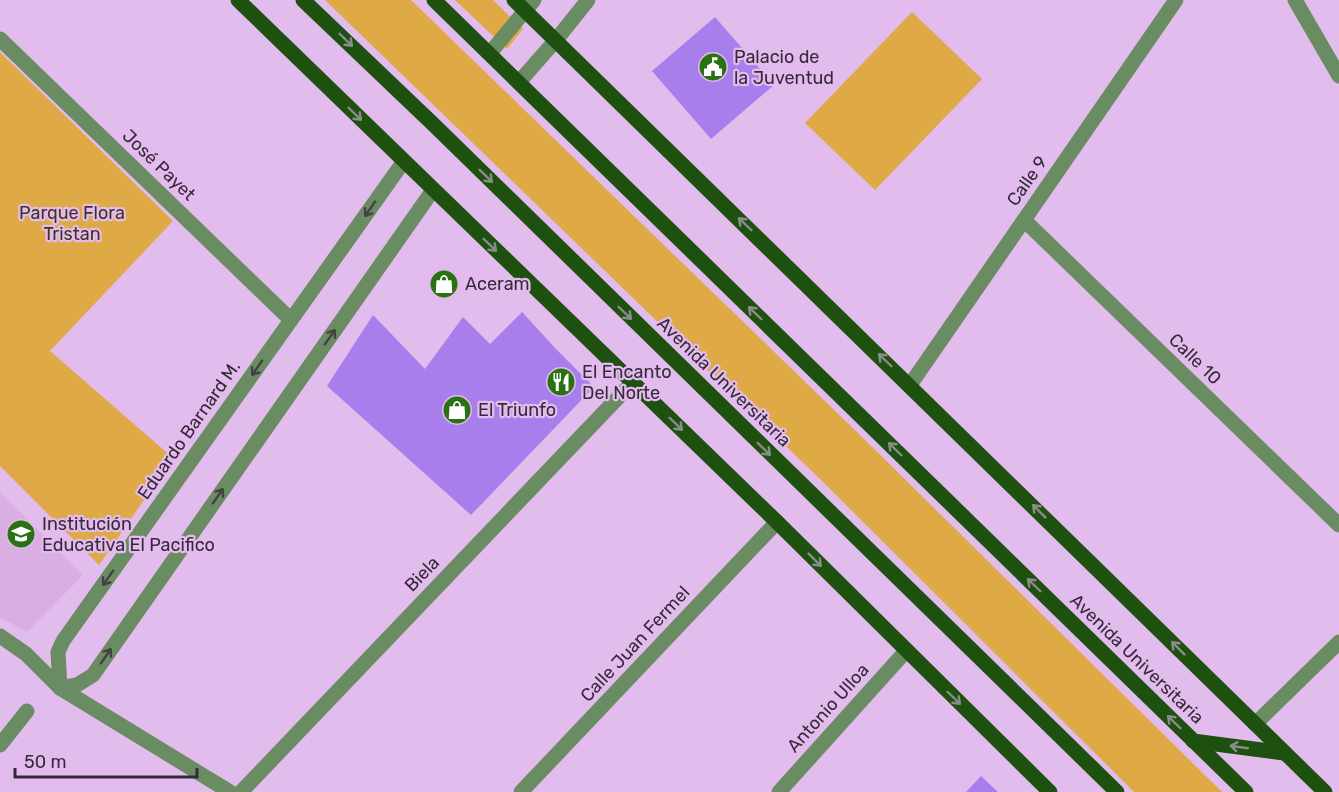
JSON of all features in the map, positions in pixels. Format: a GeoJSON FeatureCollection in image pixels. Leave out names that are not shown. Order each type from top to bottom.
{"type":"FeatureCollection","features":[{"type":"Feature","properties":{"kind":"main road"},"geometry":{"type":"LineString","coordinates":[[238,0],[777,522],[1050,792]]}},
{"type":"Feature","properties":{"kind":"main road","name":"Avenida Universitaria"},"geometry":{"type":"LineString","coordinates":[[303,0],[455,145],[1117,792]]}},
{"type":"Feature","properties":{"kind":"main road","name":"Avenida Universitaria"},"geometry":{"type":"LineString","coordinates":[[434,0],[1246,792]]}},
{"type":"Feature","properties":{"kind":"main road","name":"Avenida Universitaria"},"geometry":{"type":"LineString","coordinates":[[514,0],[530,6],[556,40],[1324,792]]}},
{"type":"Feature","properties":{"kind":"main road"},"geometry":{"type":"LineString","coordinates":[[1194,741],[1284,753]]}},
{"type":"Feature","properties":{"kind":"street"},"geometry":{"type":"LineString","coordinates":[[519,82],[588,0]]}},
{"type":"Feature","properties":{"kind":"street","name":"Calle 9"},"geometry":{"type":"LineString","coordinates":[[910,385],[1176,0]]}},
{"type":"Feature","properties":{"kind":"street"},"geometry":{"type":"LineString","coordinates":[[1295,0],[1339,76]]}},
{"type":"Feature","properties":{"kind":"street"},"geometry":{"type":"LineString","coordinates":[[490,53],[530,6]]}},
{"type":"Feature","properties":{"kind":"street","name":"José Payet"},"geometry":{"type":"LineString","coordinates":[[0,39],[291,320]]}},
{"type":"Feature","properties":{"kind":"street","name":"Eduardo Barnard M."},"geometry":{"type":"LineString","coordinates":[[60,688],[58,652],[63,641],[404,161]]}},
{"type":"Feature","properties":{"kind":"street"},"geometry":{"type":"LineString","coordinates":[[60,688],[77,685],[93,675],[433,190]]}},
{"type":"Feature","properties":{"kind":"street","name":"Calle 10"},"geometry":{"type":"LineString","coordinates":[[1024,220],[1339,525]]}},
{"type":"Feature","properties":{"kind":"street","name":"Biela"},"geometry":{"type":"LineString","coordinates":[[241,792],[632,383]]}},
{"type":"Feature","properties":{"kind":"street","name":"Calle Juan Fermel"},"geometry":{"type":"LineString","coordinates":[[521,792],[777,522]]}},
{"type":"Feature","properties":{"kind":"street"},"geometry":{"type":"LineString","coordinates":[[0,636],[26,654],[60,688],[230,792]]}},
{"type":"Feature","properties":{"kind":"street"},"geometry":{"type":"LineString","coordinates":[[1255,724],[1339,642]]}},
{"type":"Feature","properties":{"kind":"street","name":"Antonio Ulloa"},"geometry":{"type":"LineString","coordinates":[[779,792],[906,651]]}},
{"type":"Feature","properties":{"kind":"street"},"geometry":{"type":"LineString","coordinates":[[0,745],[27,711]]}},
{"type":"Feature","properties":{"kind":"shaded area","name":"Institución Educativa El Pacifico"},"geometry":{"type":"Polygon","coordinates":[[[0,492],[83,575],[27,632],[0,617],[0,492]]]}},
{"type":"Feature","properties":{"kind":"green space"},"geometry":{"type":"Polygon","coordinates":[[[325,0],[411,0],[862,437],[1222,792],[1134,792],[821,480],[325,0]]]}},
{"type":"Feature","properties":{"kind":"green space"},"geometry":{"type":"Polygon","coordinates":[[[455,0],[493,0],[523,29],[507,49],[455,0]]]}},
{"type":"Feature","properties":{"kind":"green space"},"geometry":{"type":"Polygon","coordinates":[[[912,12],[982,79],[875,190],[805,123],[912,12]]]}},
{"type":"Feature","properties":{"kind":"green space","name":"Parque Flora Tristan"},"geometry":{"type":"Polygon","coordinates":[[[0,52],[173,221],[50,351],[173,458],[99,565],[0,466],[0,52]]]}},
{"type":"Feature","properties":{"kind":"building"},"geometry":{"type":"Polygon","coordinates":[[[715,17],[774,85],[711,139],[652,71],[715,17]]]}},
{"type":"Feature","properties":{"kind":"building","name":"El Triunfo"},"geometry":{"type":"Polygon","coordinates":[[[522,312],[594,387],[471,515],[327,386],[373,315],[425,369],[463,317],[490,344],[522,312]]]}},
{"type":"Feature","properties":{"kind":"building"},"geometry":{"type":"Polygon","coordinates":[[[981,776],[998,792],[966,792],[981,776]]]}},
{"type":"Feature","properties":{"kind":"place","name":"Palacio de la Juventud"},"geometry":{"type":"Point","coordinates":[713,67]}},
{"type":"Feature","properties":{"kind":"place","name":"Aceram"},"geometry":{"type":"Point","coordinates":[444,284]}},
{"type":"Feature","properties":{"kind":"place","name":"El Encanto Del Norte"},"geometry":{"type":"Point","coordinates":[561,382]}},
{"type":"Feature","properties":{"kind":"place","name":"El Triunfo"},"geometry":{"type":"Point","coordinates":[457,410]}},
{"type":"Feature","properties":{"kind":"place","name":"Institución Educativa El Pacifico"},"geometry":{"type":"Point","coordinates":[21,534]}}]}
